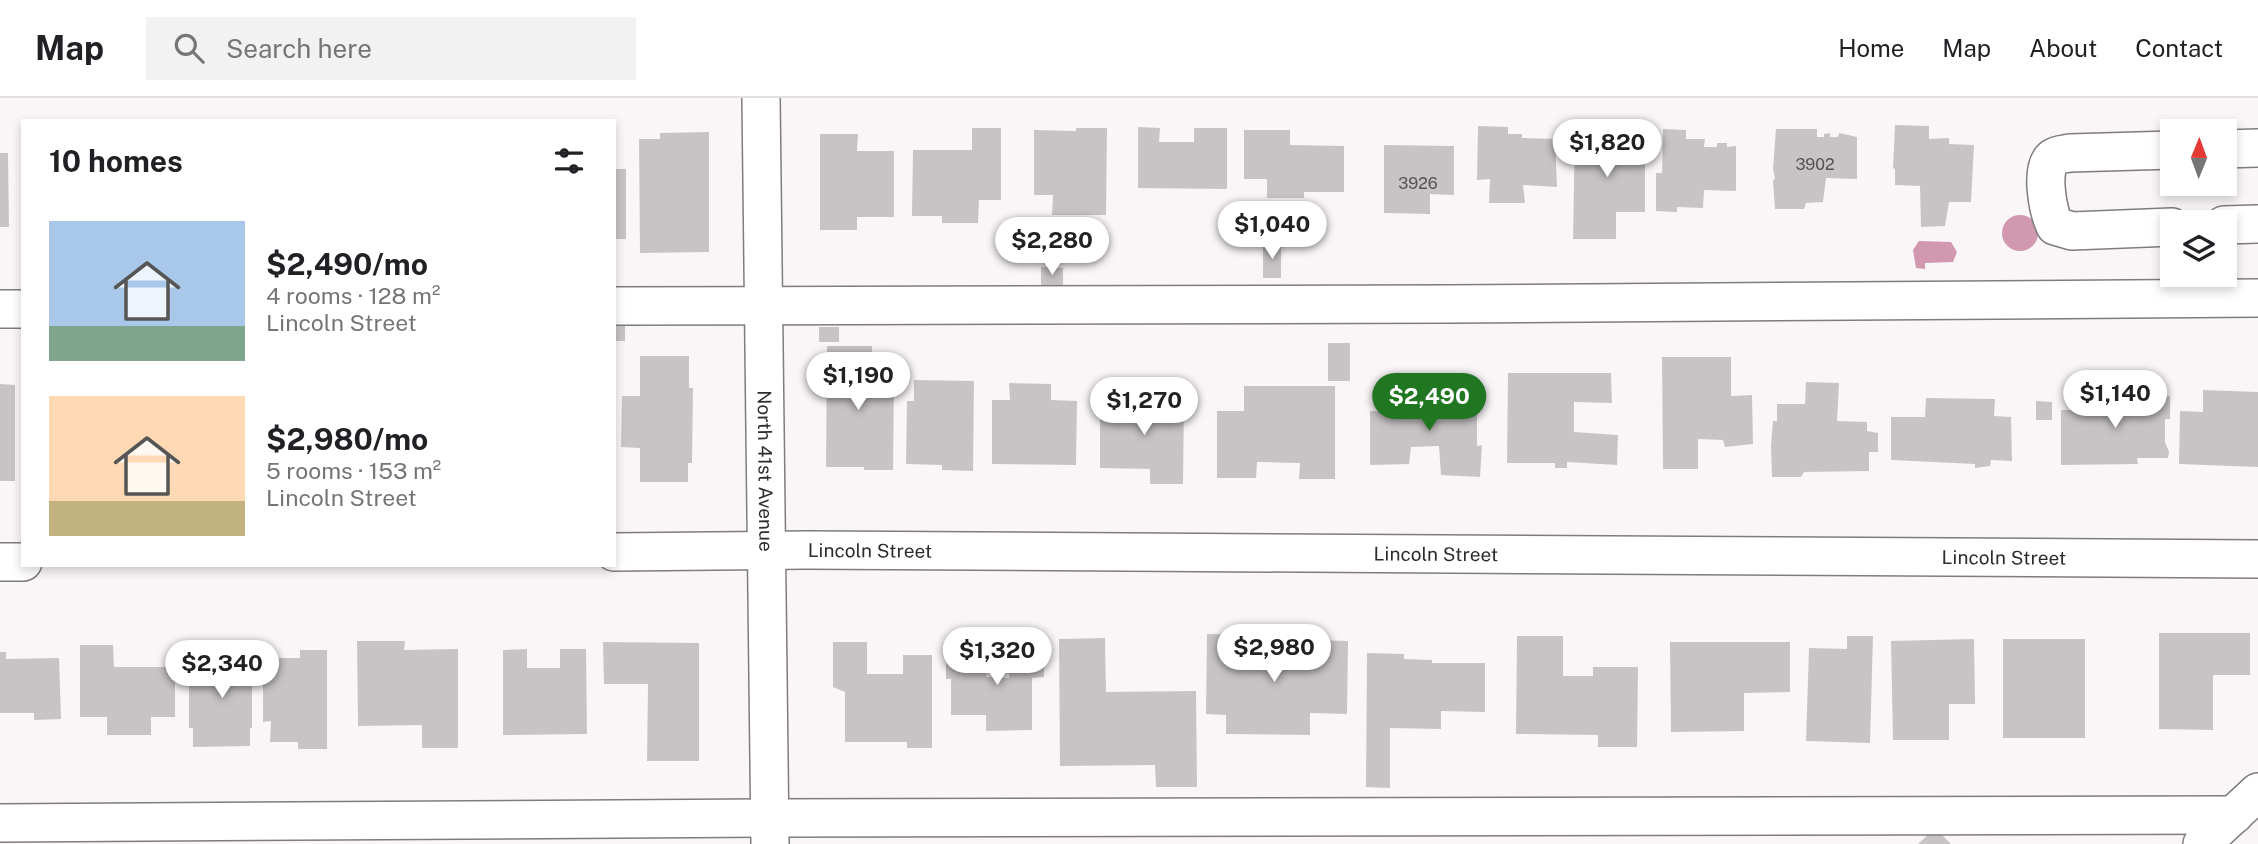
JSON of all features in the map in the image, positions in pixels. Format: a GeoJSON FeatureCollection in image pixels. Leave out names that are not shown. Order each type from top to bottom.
{"type":"FeatureCollection","features":[{"type":"Feature","properties":{"kind":"street","name":"North 41st Avenue"},"geometry":{"type":"LineString","coordinates":[[761,98],[770,831]]}},
{"type":"Feature","properties":{"kind":"street"},"geometry":{"type":"LineString","coordinates":[[2237,149],[2258,148]]}},
{"type":"Feature","properties":{"kind":"street"},"geometry":{"type":"LineString","coordinates":[[2160,150],[2070,153],[2055,156],[2048,164],[2046,187],[2049,212],[2055,226],[2072,231],[2160,227]]}},
{"type":"Feature","properties":{"kind":"street"},"geometry":{"type":"LineString","coordinates":[[2237,225],[2258,224]]}},
{"type":"Feature","properties":{"kind":"street"},"geometry":{"type":"LineString","coordinates":[[616,306],[2258,298]]}},
{"type":"Feature","properties":{"kind":"street"},"geometry":{"type":"LineString","coordinates":[[0,309],[21,309]]}},
{"type":"Feature","properties":{"kind":"street","name":"Lincoln Street"},"geometry":{"type":"LineString","coordinates":[[616,552],[768,550],[2258,559]]}},
{"type":"Feature","properties":{"kind":"street"},"geometry":{"type":"LineString","coordinates":[[0,562],[21,562]]}},
{"type":"Feature","properties":{"kind":"street"},"geometry":{"type":"LineString","coordinates":[[0,823],[770,831],[2246,803]]}},
{"type":"Feature","properties":{"kind":"street"},"geometry":{"type":"LineString","coordinates":[[2202,844],[2246,803]]}},
{"type":"Feature","properties":{"kind":"shaded area"},"geometry":{"type":"Polygon","coordinates":[[[2020,215],[2033,220],[2038,233],[2033,246],[2020,251],[2007,246],[2002,233],[2007,220],[2020,215]]]}},
{"type":"Feature","properties":{"kind":"shaded area"},"geometry":{"type":"Polygon","coordinates":[[[1919,241],[1951,242],[1957,252],[1953,262],[1925,263],[1925,269],[1916,268],[1913,250],[1919,241]]]}},
{"type":"Feature","properties":{"kind":"building"},"geometry":{"type":"Polygon","coordinates":[[[1895,125],[1929,126],[1929,139],[1949,138],[1949,144],[1974,145],[1971,202],[1949,202],[1945,226],[1921,227],[1920,186],[1895,185],[1895,125]]]}},
{"type":"Feature","properties":{"kind":"building"},"geometry":{"type":"Polygon","coordinates":[[[1478,126],[1508,127],[1508,134],[1522,134],[1522,138],[1555,139],[1557,187],[1523,185],[1525,203],[1489,203],[1490,179],[1477,180],[1478,126]]]}},
{"type":"Feature","properties":{"kind":"building"},"geometry":{"type":"Polygon","coordinates":[[[1138,127],[1160,128],[1159,142],[1194,142],[1194,128],[1227,128],[1227,189],[1138,188],[1138,127]]]}},
{"type":"Feature","properties":{"kind":"building"},"geometry":{"type":"Polygon","coordinates":[[[1575,127],[1645,128],[1645,212],[1616,212],[1616,239],[1573,239],[1575,127]]]}},
{"type":"Feature","properties":{"kind":"building"},"geometry":{"type":"Polygon","coordinates":[[[972,128],[1001,128],[1001,200],[979,200],[978,223],[942,223],[942,216],[912,216],[913,150],[972,150],[972,128]]]}},
{"type":"Feature","properties":{"kind":"building"},"geometry":{"type":"Polygon","coordinates":[[[1076,128],[1107,128],[1106,215],[1052,215],[1053,195],[1034,195],[1034,130],[1076,131],[1076,128]]]}},
{"type":"Feature","properties":{"kind":"building"},"geometry":{"type":"Polygon","coordinates":[[[1663,129],[1686,130],[1686,139],[1705,139],[1704,147],[1717,147],[1717,143],[1727,143],[1727,147],[1736,146],[1736,191],[1704,190],[1703,208],[1677,207],[1677,212],[1656,211],[1656,173],[1662,173],[1663,129]]]}},
{"type":"Feature","properties":{"kind":"building"},"geometry":{"type":"Polygon","coordinates":[[[1776,129],[1817,129],[1817,137],[1830,133],[1830,137],[1838,137],[1839,133],[1857,137],[1857,179],[1826,178],[1823,202],[1806,203],[1804,209],[1775,209],[1773,169],[1776,129]]]}},
{"type":"Feature","properties":{"kind":"building"},"geometry":{"type":"Polygon","coordinates":[[[1244,130],[1290,130],[1290,145],[1344,146],[1344,192],[1304,192],[1304,198],[1267,198],[1267,179],[1244,179],[1244,130]]]}},
{"type":"Feature","properties":{"kind":"building"},"geometry":{"type":"Polygon","coordinates":[[[709,132],[709,252],[640,253],[639,139],[660,139],[660,133],[709,132]]]}},
{"type":"Feature","properties":{"kind":"building"},"geometry":{"type":"Polygon","coordinates":[[[820,134],[858,134],[857,151],[894,151],[894,217],[857,217],[857,230],[820,230],[820,134]]]}},
{"type":"Feature","properties":{"kind":"building"},"geometry":{"type":"Polygon","coordinates":[[[1384,145],[1454,146],[1454,195],[1430,194],[1430,214],[1384,213],[1384,145]]]}},
{"type":"Feature","properties":{"kind":"building"},"geometry":{"type":"Polygon","coordinates":[[[0,153],[8,153],[9,227],[0,227],[0,153]]]}},
{"type":"Feature","properties":{"kind":"building"},"geometry":{"type":"Polygon","coordinates":[[[616,169],[626,169],[626,239],[616,239],[616,169]]]}},
{"type":"Feature","properties":{"kind":"building"},"geometry":{"type":"Polygon","coordinates":[[[1263,244],[1281,245],[1281,278],[1263,278],[1263,244]]]}},
{"type":"Feature","properties":{"kind":"building"},"geometry":{"type":"Polygon","coordinates":[[[1041,267],[1063,268],[1063,287],[1041,286],[1041,267]]]}},
{"type":"Feature","properties":{"kind":"building"},"geometry":{"type":"Polygon","coordinates":[[[616,322],[625,322],[625,341],[616,341],[616,322]]]}},
{"type":"Feature","properties":{"kind":"building"},"geometry":{"type":"Polygon","coordinates":[[[819,327],[839,327],[839,342],[819,342],[819,327]]]}},
{"type":"Feature","properties":{"kind":"building"},"geometry":{"type":"Polygon","coordinates":[[[1328,343],[1350,343],[1350,381],[1328,381],[1328,343]]]}},
{"type":"Feature","properties":{"kind":"building"},"geometry":{"type":"Polygon","coordinates":[[[827,346],[872,346],[872,380],[894,380],[893,470],[826,467],[827,346]]]}},
{"type":"Feature","properties":{"kind":"building"},"geometry":{"type":"Polygon","coordinates":[[[640,356],[689,356],[689,388],[693,388],[692,463],[688,463],[688,482],[640,482],[640,448],[621,447],[622,396],[640,396],[640,356]]]}},
{"type":"Feature","properties":{"kind":"building"},"geometry":{"type":"Polygon","coordinates":[[[1662,357],[1731,357],[1731,396],[1752,395],[1753,444],[1725,447],[1723,440],[1698,439],[1698,469],[1663,469],[1662,357]]]}},
{"type":"Feature","properties":{"kind":"building"},"geometry":{"type":"Polygon","coordinates":[[[1508,373],[1611,373],[1612,403],[1574,402],[1574,432],[1618,435],[1617,465],[1567,462],[1567,468],[1555,468],[1555,463],[1507,463],[1508,373]]]}},
{"type":"Feature","properties":{"kind":"building"},"geometry":{"type":"Polygon","coordinates":[[[914,380],[974,381],[973,471],[942,470],[942,465],[906,464],[907,401],[914,401],[914,380]]]}},
{"type":"Feature","properties":{"kind":"building"},"geometry":{"type":"Polygon","coordinates":[[[1806,382],[1839,383],[1837,421],[1867,422],[1867,431],[1878,433],[1878,452],[1869,452],[1869,471],[1804,472],[1801,477],[1772,477],[1771,445],[1773,421],[1777,421],[1777,404],[1805,404],[1806,382]]]}},
{"type":"Feature","properties":{"kind":"building"},"geometry":{"type":"Polygon","coordinates":[[[1009,383],[1051,384],[1051,400],[1077,401],[1076,465],[992,464],[992,400],[1010,400],[1009,383]]]}},
{"type":"Feature","properties":{"kind":"building"},"geometry":{"type":"Polygon","coordinates":[[[0,384],[15,385],[15,481],[0,481],[0,384]]]}},
{"type":"Feature","properties":{"kind":"building"},"geometry":{"type":"Polygon","coordinates":[[[1244,386],[1335,386],[1335,479],[1299,479],[1300,463],[1257,462],[1256,478],[1217,478],[1217,411],[1244,411],[1244,386]]]}},
{"type":"Feature","properties":{"kind":"building"},"geometry":{"type":"Polygon","coordinates":[[[2203,390],[2258,392],[2258,467],[2179,464],[2180,411],[2203,412],[2203,390]]]}},
{"type":"Feature","properties":{"kind":"building"},"geometry":{"type":"Polygon","coordinates":[[[1397,396],[1477,396],[1477,446],[1482,445],[1480,477],[1441,475],[1439,446],[1411,447],[1409,464],[1370,465],[1370,411],[1393,412],[1393,409],[1396,409],[1397,396]]]}},
{"type":"Feature","properties":{"kind":"building"},"geometry":{"type":"Polygon","coordinates":[[[2077,396],[2170,396],[2170,419],[2165,419],[2168,458],[2137,458],[2138,464],[2061,465],[2061,410],[2078,410],[2077,396]]]}},
{"type":"Feature","properties":{"kind":"building"},"geometry":{"type":"Polygon","coordinates":[[[1926,398],[1995,399],[1994,416],[2011,417],[2012,461],[1991,460],[1990,466],[1975,468],[1975,464],[1891,460],[1891,417],[1925,417],[1926,398]]]}},
{"type":"Feature","properties":{"kind":"building"},"geometry":{"type":"Polygon","coordinates":[[[1100,399],[1184,399],[1183,484],[1150,484],[1150,469],[1100,468],[1100,399]]]}},
{"type":"Feature","properties":{"kind":"building"},"geometry":{"type":"Polygon","coordinates":[[[2036,401],[2052,402],[2052,420],[2036,420],[2036,401]]]}},
{"type":"Feature","properties":{"kind":"building"},"geometry":{"type":"Polygon","coordinates":[[[2159,633],[2250,633],[2250,675],[2213,675],[2213,730],[2159,729],[2159,633]]]}},
{"type":"Feature","properties":{"kind":"building"},"geometry":{"type":"Polygon","coordinates":[[[1207,634],[1259,635],[1259,648],[1279,649],[1286,644],[1313,645],[1312,640],[1348,641],[1347,714],[1310,713],[1310,735],[1226,734],[1226,715],[1206,714],[1207,634]]]}},
{"type":"Feature","properties":{"kind":"building"},"geometry":{"type":"Polygon","coordinates":[[[1517,636],[1563,636],[1563,676],[1593,676],[1593,667],[1638,667],[1637,747],[1598,747],[1598,735],[1516,734],[1517,636]]]}},
{"type":"Feature","properties":{"kind":"building"},"geometry":{"type":"Polygon","coordinates":[[[1847,636],[1873,636],[1870,743],[1806,741],[1809,648],[1847,649],[1847,636]]]}},
{"type":"Feature","properties":{"kind":"building"},"geometry":{"type":"Polygon","coordinates":[[[1105,638],[1106,692],[1196,691],[1197,787],[1156,787],[1155,765],[1060,766],[1059,639],[1105,638]]]}},
{"type":"Feature","properties":{"kind":"building"},"geometry":{"type":"Polygon","coordinates":[[[1974,639],[1975,704],[1949,704],[1949,740],[1893,740],[1891,641],[1974,639]]]}},
{"type":"Feature","properties":{"kind":"building"},"geometry":{"type":"Polygon","coordinates":[[[2003,639],[2085,639],[2085,738],[2003,738],[2003,639]]]}},
{"type":"Feature","properties":{"kind":"building"},"geometry":{"type":"Polygon","coordinates":[[[1009,640],[1044,640],[1044,677],[1032,678],[1032,730],[986,731],[986,715],[951,715],[951,679],[946,679],[946,655],[986,654],[986,677],[1009,678],[1009,640]]]}},
{"type":"Feature","properties":{"kind":"building"},"geometry":{"type":"Polygon","coordinates":[[[357,641],[405,641],[404,650],[458,649],[458,748],[422,748],[422,725],[358,726],[357,641]]]}},
{"type":"Feature","properties":{"kind":"building"},"geometry":{"type":"Polygon","coordinates":[[[603,642],[699,643],[699,761],[647,761],[648,684],[604,684],[603,642]]]}},
{"type":"Feature","properties":{"kind":"building"},"geometry":{"type":"Polygon","coordinates":[[[833,642],[867,642],[867,674],[903,674],[903,655],[932,655],[932,748],[907,748],[907,742],[845,742],[845,692],[833,687],[833,642]]]}},
{"type":"Feature","properties":{"kind":"building"},"geometry":{"type":"Polygon","coordinates":[[[1670,642],[1790,642],[1790,692],[1744,693],[1744,731],[1671,732],[1670,642]]]}},
{"type":"Feature","properties":{"kind":"building"},"geometry":{"type":"Polygon","coordinates":[[[80,645],[113,645],[114,667],[175,667],[175,717],[151,717],[151,735],[107,735],[107,717],[80,717],[80,645]]]}},
{"type":"Feature","properties":{"kind":"building"},"geometry":{"type":"Polygon","coordinates":[[[527,649],[527,668],[560,668],[560,649],[586,649],[587,734],[503,735],[503,650],[527,649]]]}},
{"type":"Feature","properties":{"kind":"building"},"geometry":{"type":"Polygon","coordinates":[[[224,650],[252,650],[250,746],[193,747],[193,728],[189,728],[189,660],[223,660],[224,650]]]}},
{"type":"Feature","properties":{"kind":"building"},"geometry":{"type":"Polygon","coordinates":[[[300,650],[327,650],[327,749],[298,749],[298,742],[270,742],[271,721],[263,722],[263,658],[300,658],[300,650]]]}},
{"type":"Feature","properties":{"kind":"building"},"geometry":{"type":"Polygon","coordinates":[[[0,652],[6,652],[6,659],[59,658],[61,719],[34,720],[34,713],[0,713],[0,652]]]}},
{"type":"Feature","properties":{"kind":"building"},"geometry":{"type":"Polygon","coordinates":[[[1367,653],[1404,654],[1404,659],[1432,660],[1432,663],[1485,663],[1485,712],[1441,711],[1441,729],[1390,728],[1390,788],[1366,787],[1367,653]]]}},
{"type":"Feature","properties":{"kind":"building"},"geometry":{"type":"Polygon","coordinates":[[[1935,828],[1951,844],[1918,844],[1935,828]]]}}]}
